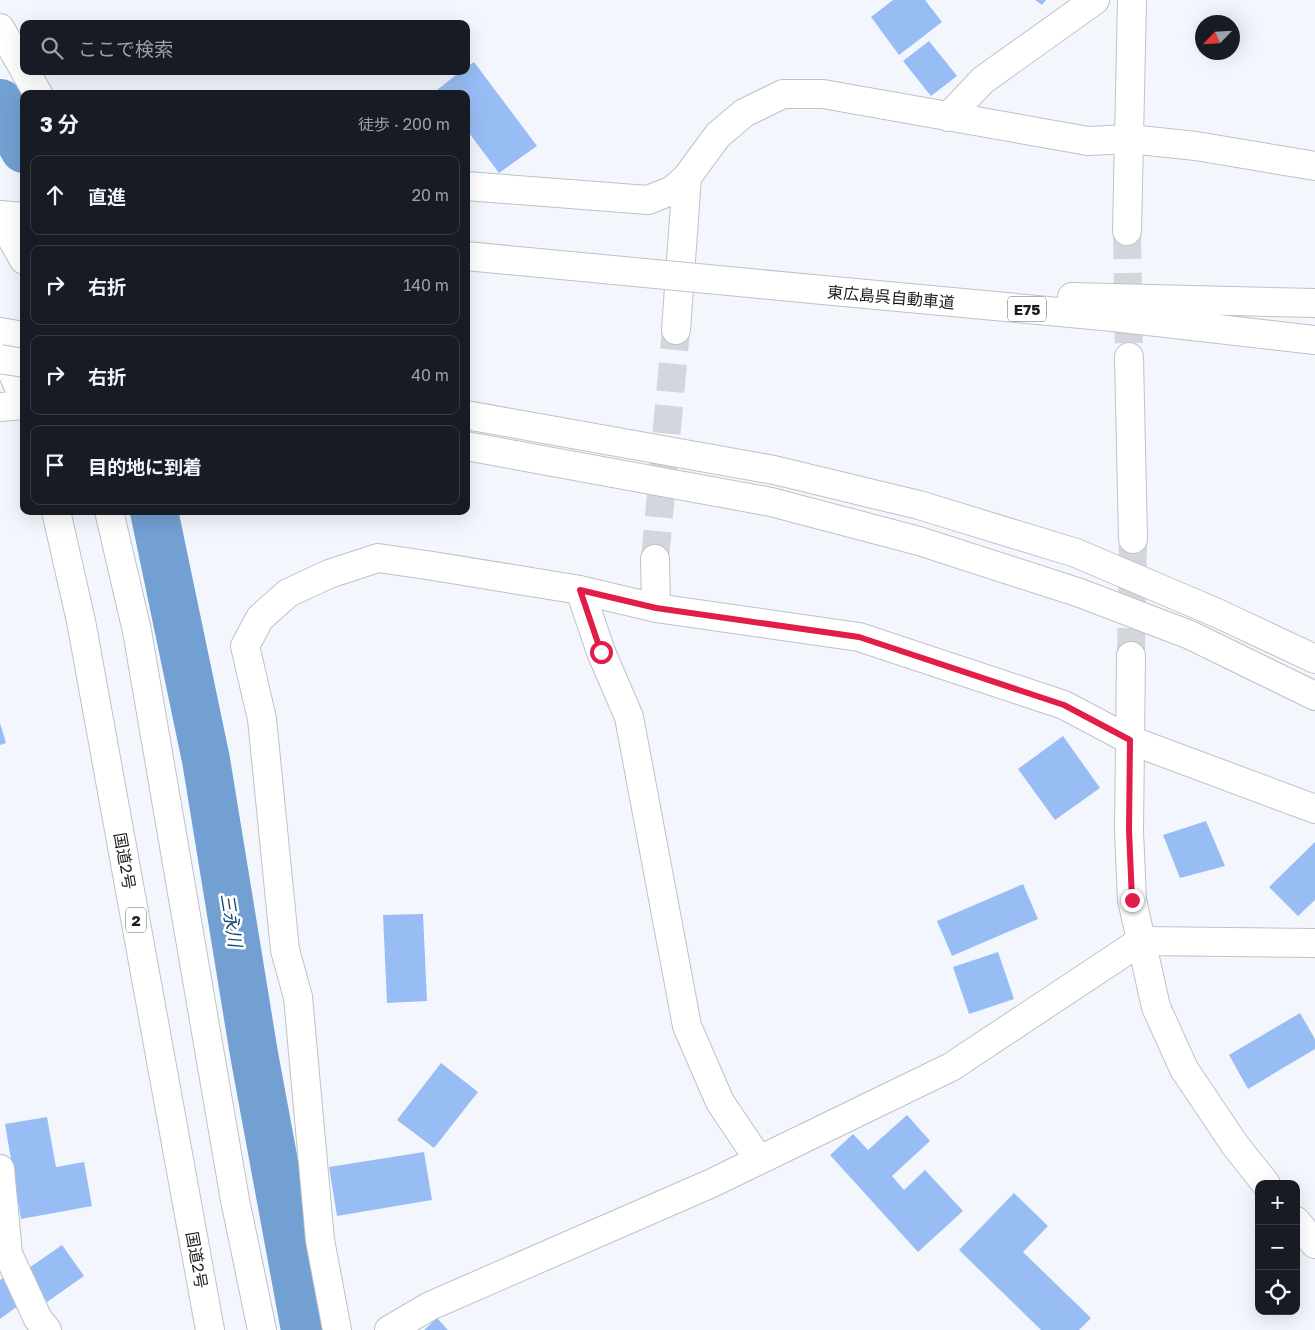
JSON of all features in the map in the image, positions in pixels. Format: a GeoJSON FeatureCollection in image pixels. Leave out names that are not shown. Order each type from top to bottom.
{"type":"FeatureCollection","features":[{"type":"Feature","properties":{"kind":"main road"},"geometry":{"type":"LineString","coordinates":[[948,117],[983,80],[1095,0]]}},
{"type":"Feature","properties":{"kind":"main road"},"geometry":{"type":"LineString","coordinates":[[1127,231],[1132,0]]}},
{"type":"Feature","properties":{"kind":"main road"},"geometry":{"type":"LineString","coordinates":[[0,28],[20,63]]}},
{"type":"Feature","properties":{"kind":"main road"},"geometry":{"type":"LineString","coordinates":[[27,75],[36,90]]}},
{"type":"Feature","properties":{"kind":"main road"},"geometry":{"type":"LineString","coordinates":[[470,186],[648,200],[673,190],[688,177],[718,135],[744,113],[783,94],[823,94],[1088,141],[1130,139],[1196,146],[1315,166]]}},
{"type":"Feature","properties":{"kind":"main road"},"geometry":{"type":"LineString","coordinates":[[676,330],[688,177]]}},
{"type":"Feature","properties":{"kind":"main road"},"geometry":{"type":"LineString","coordinates":[[20,217],[0,217],[20,253]]}},
{"type":"Feature","properties":{"kind":"main road","name":"東広島呉自動車道"},"geometry":{"type":"LineString","coordinates":[[470,256],[1103,316],[1315,340]]}},
{"type":"Feature","properties":{"kind":"main road"},"geometry":{"type":"LineString","coordinates":[[823,290],[1315,303]]}},
{"type":"Feature","properties":{"kind":"main road"},"geometry":{"type":"LineString","coordinates":[[1231,330],[1315,349]]}},
{"type":"Feature","properties":{"kind":"main road"},"geometry":{"type":"LineString","coordinates":[[0,332],[20,335]]}},
{"type":"Feature","properties":{"kind":"main road"},"geometry":{"type":"LineString","coordinates":[[0,344],[20,390]]}},
{"type":"Feature","properties":{"kind":"main road"},"geometry":{"type":"LineString","coordinates":[[1129,357],[1133,538]]}},
{"type":"Feature","properties":{"kind":"main road"},"geometry":{"type":"LineString","coordinates":[[0,359],[20,362]]}},
{"type":"Feature","properties":{"kind":"main road"},"geometry":{"type":"LineString","coordinates":[[0,407],[20,405]]}},
{"type":"Feature","properties":{"kind":"main road"},"geometry":{"type":"LineString","coordinates":[[470,416],[774,470],[919,505],[1076,553],[1217,613],[1315,659]]}},
{"type":"Feature","properties":{"kind":"main road"},"geometry":{"type":"LineString","coordinates":[[470,447],[771,502],[919,540],[1080,593],[1181,632],[1315,696]]}},
{"type":"Feature","properties":{"kind":"main road","name":"国道2号"},"geometry":{"type":"LineString","coordinates":[[57,515],[83,631],[210,1330]]}},
{"type":"Feature","properties":{"kind":"main road"},"geometry":{"type":"LineString","coordinates":[[110,515],[137,631],[234,1200],[262,1330]]}},
{"type":"Feature","properties":{"kind":"main road"},"geometry":{"type":"LineString","coordinates":[[337,1330],[320,1240],[298,997],[285,950],[262,719],[245,646],[260,618],[288,593],[330,574],[378,558],[580,590],[656,608],[859,637],[1064,705],[1130,740],[1315,809]]}},
{"type":"Feature","properties":{"kind":"main road"},"geometry":{"type":"LineString","coordinates":[[655,559],[656,608]]}},
{"type":"Feature","properties":{"kind":"main road"},"geometry":{"type":"LineString","coordinates":[[580,590],[601,652],[629,717],[687,1026],[720,1102],[759,1160]]}},
{"type":"Feature","properties":{"kind":"main road"},"geometry":{"type":"LineString","coordinates":[[1217,613],[1315,646]]}},
{"type":"Feature","properties":{"kind":"main road"},"geometry":{"type":"LineString","coordinates":[[1131,656],[1129,830],[1132,900],[1156,1007],[1184,1069],[1235,1145],[1263,1180]]}},
{"type":"Feature","properties":{"kind":"main road"},"geometry":{"type":"LineString","coordinates":[[389,1330],[430,1306],[712,1183],[951,1067],[1141,941],[1315,943]]}},
{"type":"Feature","properties":{"kind":"main road"},"geometry":{"type":"LineString","coordinates":[[0,1169],[8,1254],[38,1319],[47,1330]]}},
{"type":"Feature","properties":{"kind":"main road"},"geometry":{"type":"LineString","coordinates":[[1299,1225],[1315,1244]]}},
{"type":"Feature","properties":{"kind":"building"},"geometry":{"type":"Polygon","coordinates":[[[893,0],[925,0],[942,22],[899,55],[871,17],[893,0]]]}},
{"type":"Feature","properties":{"kind":"building"},"geometry":{"type":"Polygon","coordinates":[[[1035,0],[1046,0],[1042,5],[1035,0]]]}},
{"type":"Feature","properties":{"kind":"building"},"geometry":{"type":"Polygon","coordinates":[[[929,41],[957,76],[931,96],[903,61],[929,41]]]}},
{"type":"Feature","properties":{"kind":"building"},"geometry":{"type":"Polygon","coordinates":[[[474,62],[537,146],[499,173],[470,134],[470,90],[437,90],[456,75],[470,75],[470,64],[474,62]]]}},
{"type":"Feature","properties":{"kind":"building"},"geometry":{"type":"Polygon","coordinates":[[[0,723],[6,743],[0,745],[0,723]]]}},
{"type":"Feature","properties":{"kind":"building"},"geometry":{"type":"Polygon","coordinates":[[[1063,736],[1100,788],[1055,820],[1018,769],[1063,736]]]}},
{"type":"Feature","properties":{"kind":"building"},"geometry":{"type":"Polygon","coordinates":[[[1206,821],[1225,866],[1180,878],[1163,835],[1206,821]]]}},
{"type":"Feature","properties":{"kind":"building"},"geometry":{"type":"Polygon","coordinates":[[[1315,842],[1315,900],[1298,916],[1269,887],[1315,842]]]}},
{"type":"Feature","properties":{"kind":"building"},"geometry":{"type":"Polygon","coordinates":[[[1023,884],[1038,919],[952,956],[937,921],[1023,884]]]}},
{"type":"Feature","properties":{"kind":"building"},"geometry":{"type":"Polygon","coordinates":[[[423,914],[427,1001],[387,1003],[383,915],[423,914]]]}},
{"type":"Feature","properties":{"kind":"building"},"geometry":{"type":"Polygon","coordinates":[[[998,952],[1014,999],[969,1014],[953,967],[998,952]]]}},
{"type":"Feature","properties":{"kind":"building"},"geometry":{"type":"Polygon","coordinates":[[[1300,1013],[1315,1039],[1315,1049],[1248,1089],[1229,1055],[1300,1013]]]}},
{"type":"Feature","properties":{"kind":"building"},"geometry":{"type":"Polygon","coordinates":[[[441,1063],[478,1092],[434,1148],[397,1120],[441,1063]]]}},
{"type":"Feature","properties":{"kind":"building"},"geometry":{"type":"Polygon","coordinates":[[[907,1115],[930,1141],[892,1176],[904,1190],[925,1170],[963,1211],[918,1252],[830,1155],[853,1134],[868,1150],[907,1115]]]}},
{"type":"Feature","properties":{"kind":"building"},"geometry":{"type":"Polygon","coordinates":[[[47,1117],[56,1167],[84,1162],[92,1206],[21,1219],[5,1124],[47,1117]]]}},
{"type":"Feature","properties":{"kind":"building"},"geometry":{"type":"Polygon","coordinates":[[[424,1152],[432,1200],[337,1216],[329,1167],[424,1152]]]}},
{"type":"Feature","properties":{"kind":"building"},"geometry":{"type":"Polygon","coordinates":[[[1014,1193],[1048,1226],[1023,1252],[1091,1318],[1079,1330],[1041,1330],[959,1250],[1014,1193]]]}},
{"type":"Feature","properties":{"kind":"building"},"geometry":{"type":"Polygon","coordinates":[[[62,1245],[84,1276],[47,1302],[26,1270],[62,1245]]]}},
{"type":"Feature","properties":{"kind":"building"},"geometry":{"type":"Polygon","coordinates":[[[3,1278],[22,1303],[0,1319],[0,1280],[3,1278]]]}},
{"type":"Feature","properties":{"kind":"building"},"geometry":{"type":"Polygon","coordinates":[[[437,1318],[448,1330],[424,1330],[437,1318]]]}},
{"type":"Feature","properties":{"kind":"waterway","name":"三永川"},"geometry":{"type":"LineString","coordinates":[[0,103],[20,141]]}},
{"type":"Feature","properties":{"kind":"waterway","name":"三永川"},"geometry":{"type":"LineString","coordinates":[[155,515],[206,760],[254,1054],[305,1330]]}},
{"type":"Feature","properties":{"kind":"tunnel"},"geometry":{"type":"LineString","coordinates":[[1127,231],[1129,357]]}},
{"type":"Feature","properties":{"kind":"tunnel"},"geometry":{"type":"LineString","coordinates":[[655,559],[676,330]]}},
{"type":"Feature","properties":{"kind":"tunnel"},"geometry":{"type":"LineString","coordinates":[[1131,656],[1133,539]]}},
{"type":"Feature","properties":{"kind":"route"},"geometry":{"type":"LineString","coordinates":[[601,652],[580,590],[656,608],[859,637],[1064,705],[1130,740],[1129,830],[1132,900]]}}]}
